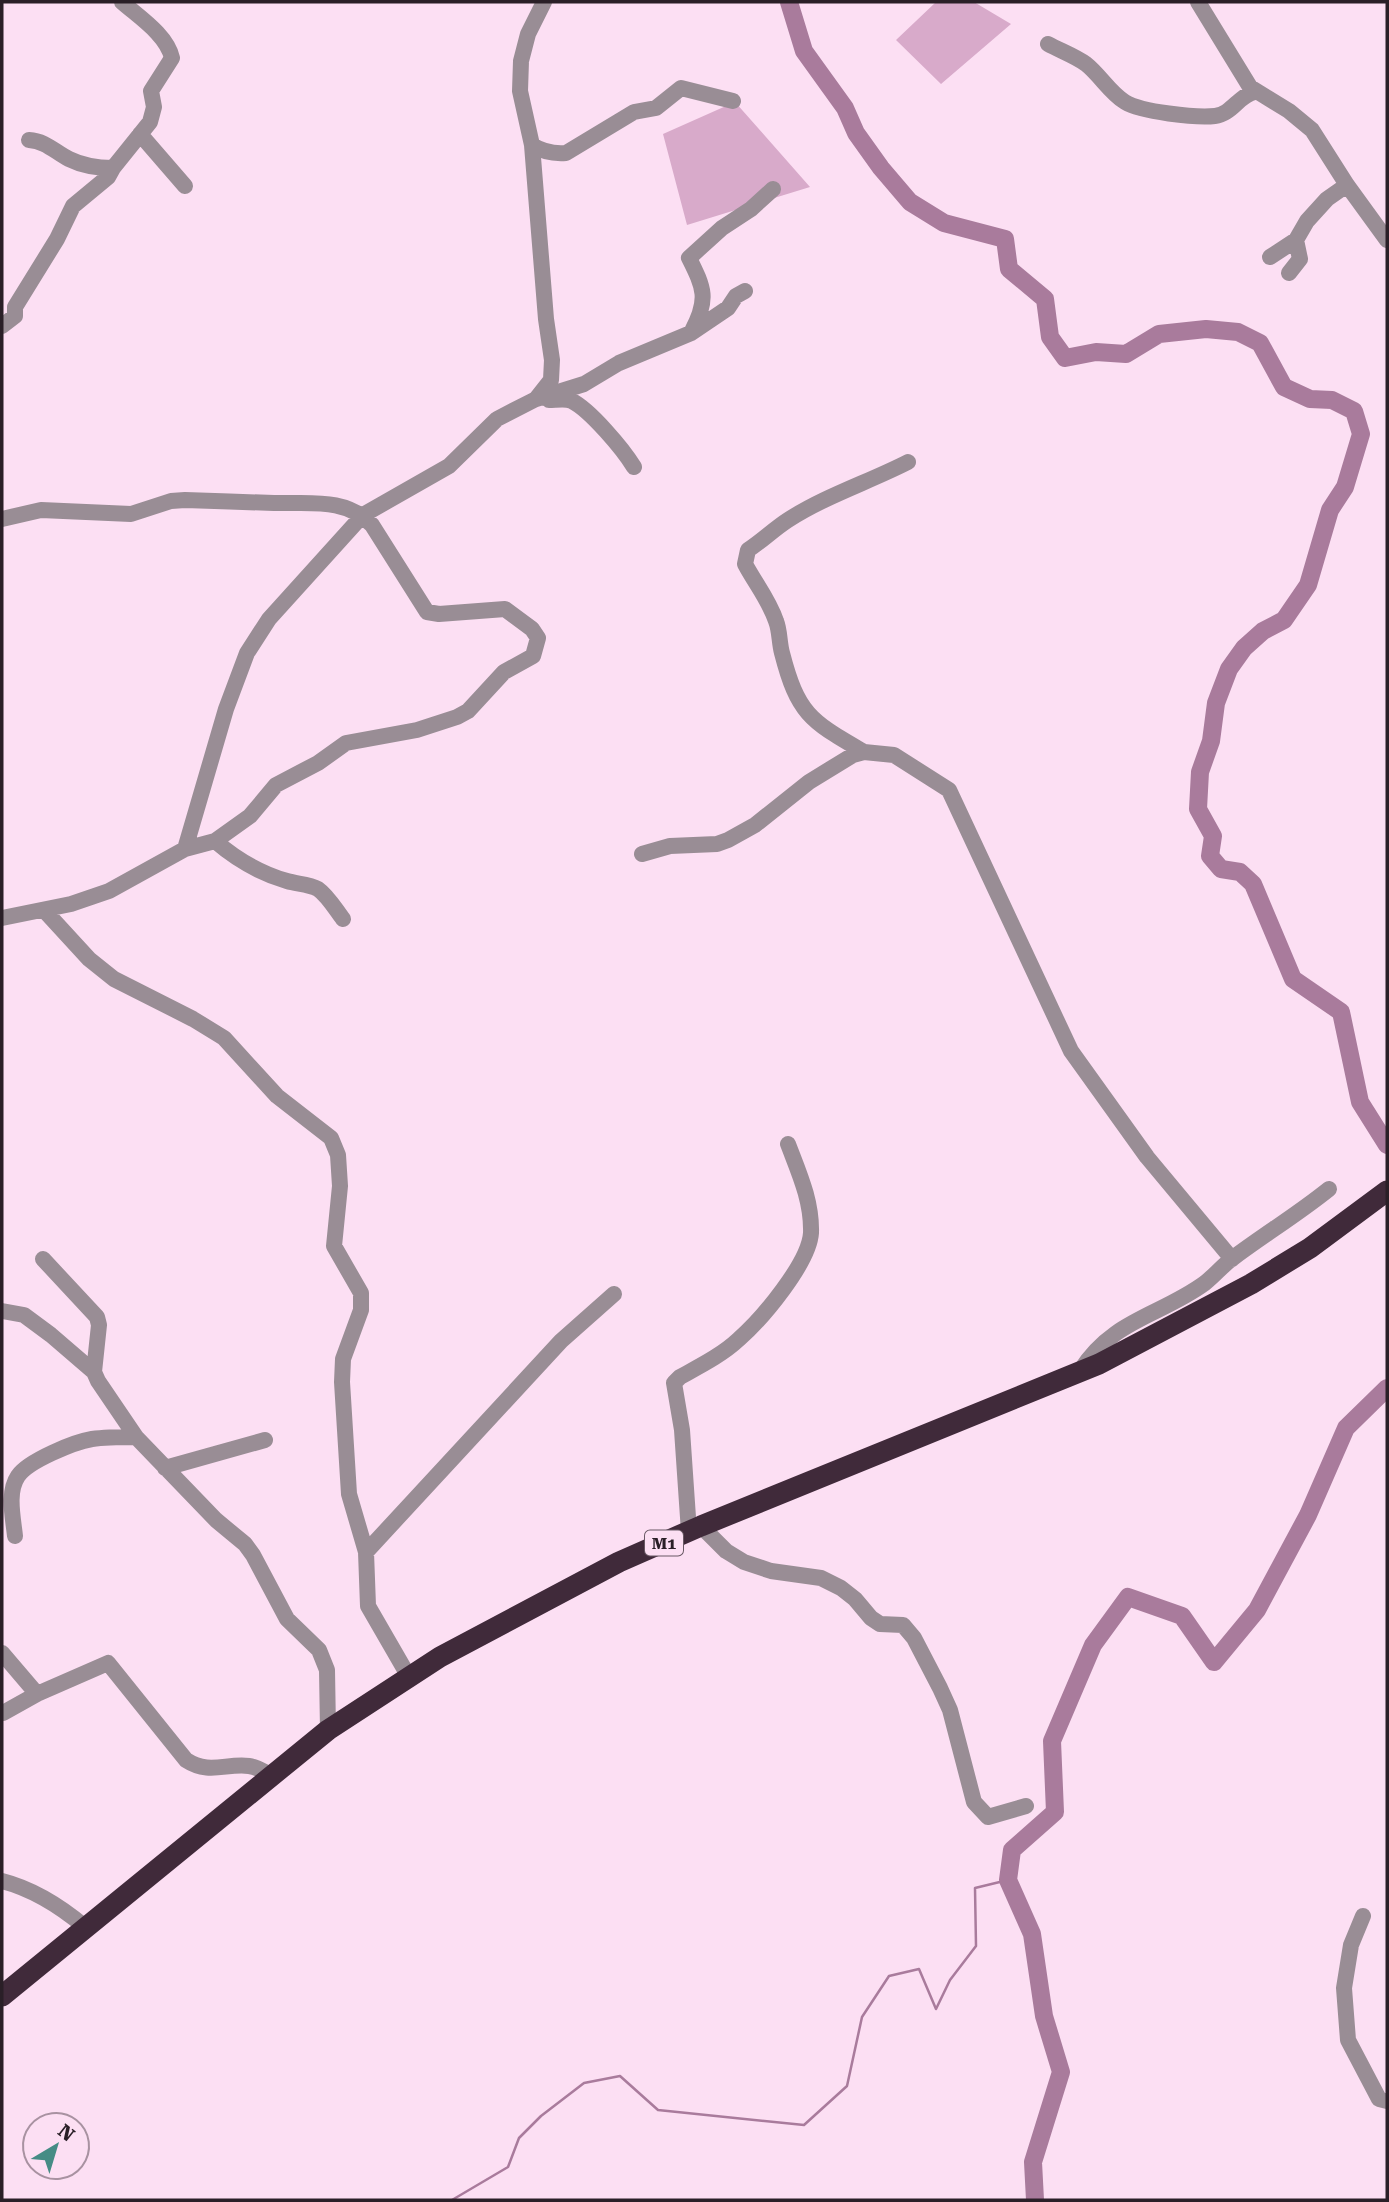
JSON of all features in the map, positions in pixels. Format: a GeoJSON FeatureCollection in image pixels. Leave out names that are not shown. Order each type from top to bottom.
{"type":"FeatureCollection","features":[{"type":"Feature","properties":{"kind":"highway","name":"M1"},"geometry":{"type":"LineString","coordinates":[[2,1996],[328,1730],[440,1657],[619,1562],[1080,1371],[1182,1322],[1310,1248],[1387,1191]]}},
{"type":"Feature","properties":{"kind":"street"},"geometry":{"type":"LineString","coordinates":[[2,326],[15,316],[15,307],[57,239],[73,206],[108,177],[153,116],[151,91],[172,58],[170,50],[154,30],[122,2]]}},
{"type":"Feature","properties":{"kind":"street"},"geometry":{"type":"LineString","coordinates":[[536,399],[551,380],[552,360],[546,319],[532,145],[520,91],[521,61],[528,34],[544,2]]}},
{"type":"Feature","properties":{"kind":"street"},"geometry":{"type":"LineString","coordinates":[[1198,2],[1250,87],[1289,111],[1312,130],[1347,186],[1387,240]]}},
{"type":"Feature","properties":{"kind":"street"},"geometry":{"type":"LineString","coordinates":[[1048,44],[1086,65],[1124,102],[1138,107],[1187,116],[1217,116],[1233,109],[1255,92]]}},
{"type":"Feature","properties":{"kind":"street"},"geometry":{"type":"LineString","coordinates":[[532,145],[541,151],[566,153],[635,112],[656,107],[681,89],[733,101]]}},
{"type":"Feature","properties":{"kind":"street"},"geometry":{"type":"LineString","coordinates":[[140,134],[185,186]]}},
{"type":"Feature","properties":{"kind":"street"},"geometry":{"type":"LineString","coordinates":[[29,141],[41,141],[70,160],[95,168],[113,168]]}},
{"type":"Feature","properties":{"kind":"street"},"geometry":{"type":"LineString","coordinates":[[1270,257],[1296,240],[1307,221],[1327,199],[1347,186]]}},
{"type":"Feature","properties":{"kind":"street"},"geometry":{"type":"LineString","coordinates":[[691,333],[705,301],[702,283],[689,257],[773,189]]}},
{"type":"Feature","properties":{"kind":"street"},"geometry":{"type":"LineString","coordinates":[[1289,273],[1300,259],[1296,240]]}},
{"type":"Feature","properties":{"kind":"street"},"geometry":{"type":"LineString","coordinates":[[184,849],[226,709],[247,653],[269,619],[363,515],[449,466],[497,419],[536,399],[584,384],[619,363],[691,333],[727,308],[736,296],[745,291]]}},
{"type":"Feature","properties":{"kind":"street"},"geometry":{"type":"LineString","coordinates":[[536,399],[571,400],[599,424],[625,452],[634,467]]}},
{"type":"Feature","properties":{"kind":"street"},"geometry":{"type":"LineString","coordinates":[[864,752],[821,727],[803,709],[790,684],[777,622],[765,595],[745,564],[748,550],[789,520],[828,498],[870,482],[908,462]]}},
{"type":"Feature","properties":{"kind":"street"},"geometry":{"type":"LineString","coordinates":[[2,520],[41,510],[131,514],[171,501],[185,500],[319,502],[342,507],[363,515],[372,525],[427,612],[439,614],[505,609],[532,629],[538,638],[533,656],[505,672],[468,711],[417,730],[346,743],[318,763],[276,785],[250,816],[215,841],[184,849],[108,891],[71,904],[2,918]]}},
{"type":"Feature","properties":{"kind":"street"},"geometry":{"type":"LineString","coordinates":[[642,854],[670,846],[717,844],[728,840],[755,825],[809,782],[853,755],[864,752],[894,755],[949,790],[1071,1051],[1147,1157],[1231,1259]]}},
{"type":"Feature","properties":{"kind":"street"},"geometry":{"type":"LineString","coordinates":[[215,841],[258,871],[322,891],[343,919]]}},
{"type":"Feature","properties":{"kind":"street"},"geometry":{"type":"LineString","coordinates":[[44,910],[89,959],[114,979],[224,1038],[277,1096],[331,1138],[338,1155],[340,1186],[334,1246],[362,1293],[361,1310],[343,1359],[349,1494],[366,1552],[368,1606],[410,1677]]}},
{"type":"Feature","properties":{"kind":"street"},"geometry":{"type":"LineString","coordinates":[[788,1144],[807,1195],[811,1235],[800,1265],[739,1340],[674,1383],[695,1529],[744,1562],[771,1571],[821,1578],[841,1588],[880,1624],[903,1625],[914,1638],[950,1710],[974,1802],[988,1816],[1026,1806]]}},
{"type":"Feature","properties":{"kind":"street"},"geometry":{"type":"LineString","coordinates":[[1080,1371],[1091,1353],[1110,1335],[1204,1283],[1231,1259],[1329,1189]]}},
{"type":"Feature","properties":{"kind":"street"},"geometry":{"type":"LineString","coordinates":[[43,1259],[97,1317],[99,1325],[94,1372]]}},
{"type":"Feature","properties":{"kind":"street"},"geometry":{"type":"LineString","coordinates":[[366,1552],[561,1340],[614,1294]]}},
{"type":"Feature","properties":{"kind":"street"},"geometry":{"type":"LineString","coordinates":[[2,1311],[24,1315],[94,1372],[136,1437],[216,1520],[245,1544],[287,1619],[319,1650],[327,1670],[328,1730]]}},
{"type":"Feature","properties":{"kind":"street"},"geometry":{"type":"LineString","coordinates":[[15,1536],[12,1503],[15,1483],[19,1475],[32,1464],[89,1440],[136,1437]]}},
{"type":"Feature","properties":{"kind":"street"},"geometry":{"type":"LineString","coordinates":[[165,1468],[265,1440]]}},
{"type":"Feature","properties":{"kind":"street"},"geometry":{"type":"LineString","coordinates":[[2,1653],[37,1695]]}},
{"type":"Feature","properties":{"kind":"street"},"geometry":{"type":"LineString","coordinates":[[3,1713],[108,1663],[187,1760],[196,1767],[248,1766],[271,1775]]}},
{"type":"Feature","properties":{"kind":"street"},"geometry":{"type":"LineString","coordinates":[[2,1881],[22,1886],[50,1901],[85,1927]]}},
{"type":"Feature","properties":{"kind":"street"},"geometry":{"type":"LineString","coordinates":[[1363,1916],[1351,1945],[1344,1988],[1348,2040],[1379,2099],[1387,2101]]}},
{"type":"Feature","properties":{"kind":"shaded area"},"geometry":{"type":"Polygon","coordinates":[[[936,2],[974,2],[1011,24],[941,84],[896,40],[936,2]]]}},
{"type":"Feature","properties":{"kind":"shaded area"},"geometry":{"type":"Polygon","coordinates":[[[735,102],[810,187],[687,225],[663,134],[735,102]]]}},
{"type":"Feature","properties":{"kind":"waterway"},"geometry":{"type":"LineString","coordinates":[[789,2],[804,51],[845,108],[856,133],[881,168],[910,202],[944,223],[1005,239],[1009,269],[1045,299],[1050,337],[1065,358],[1096,352],[1126,354],[1159,334],[1206,329],[1238,332],[1260,343],[1284,387],[1310,399],[1332,400],[1354,411],[1361,434],[1345,487],[1330,510],[1308,585],[1284,620],[1263,631],[1244,648],[1229,669],[1216,703],[1211,741],[1200,772],[1198,809],[1213,836],[1210,856],[1221,869],[1240,872],[1253,884],[1293,979],[1341,1012],[1360,1102],[1387,1145]]}},
{"type":"Feature","properties":{"kind":"waterway"},"geometry":{"type":"LineString","coordinates":[[1035,2200],[1033,2162],[1061,2072],[1044,2016],[1032,1934],[1008,1880],[1012,1850],[1055,1812],[1052,1741],[1093,1645],[1128,1597],[1182,1616],[1214,1662],[1257,1610],[1308,1515],[1346,1428],[1387,1388]]}},
{"type":"Feature","properties":{"kind":"waterway"},"geometry":{"type":"LineString","coordinates":[[452,2200],[508,2167],[519,2138],[541,2116],[584,2083],[620,2076],[658,2110],[804,2125],[847,2086],[862,2017],[889,1976],[919,1969],[936,2009],[950,1980],[976,1946],[975,1888],[1008,1880]]}}]}
